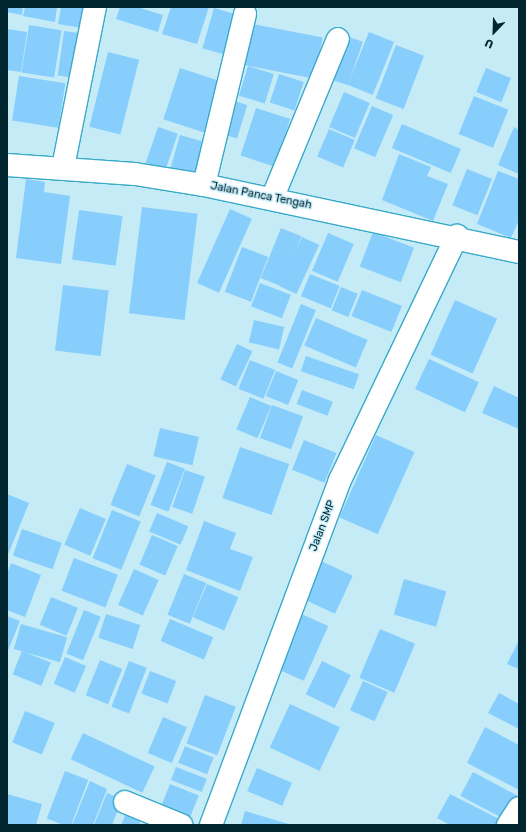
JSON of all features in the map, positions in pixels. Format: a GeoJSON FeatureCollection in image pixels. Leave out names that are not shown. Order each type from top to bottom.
{"type":"FeatureCollection","features":[{"type":"Feature","properties":{"kind":"street"},"geometry":{"type":"LineString","coordinates":[[63,167],[95,7]]}},
{"type":"Feature","properties":{"kind":"street"},"geometry":{"type":"LineString","coordinates":[[204,185],[244,14]]}},
{"type":"Feature","properties":{"kind":"street"},"geometry":{"type":"LineString","coordinates":[[272,199],[338,39]]}},
{"type":"Feature","properties":{"kind":"street","name":"Jalan Panca Tengah"},"geometry":{"type":"LineString","coordinates":[[7,165],[63,167],[204,185],[456,236],[517,245]]}},
{"type":"Feature","properties":{"kind":"street","name":"Jalan SMP"},"geometry":{"type":"LineString","coordinates":[[211,825],[340,480],[456,236]]}},
{"type":"Feature","properties":{"kind":"street"},"geometry":{"type":"LineString","coordinates":[[125,802],[181,825]]}},
{"type":"Feature","properties":{"kind":"building"},"geometry":{"type":"Polygon","coordinates":[[[7,7],[23,7],[22,15],[7,12],[7,7]]]}},
{"type":"Feature","properties":{"kind":"building"},"geometry":{"type":"Polygon","coordinates":[[[25,7],[57,7],[55,22],[23,16],[25,7]]]}},
{"type":"Feature","properties":{"kind":"building"},"geometry":{"type":"Polygon","coordinates":[[[61,7],[91,7],[88,29],[58,24],[61,7]]]}},
{"type":"Feature","properties":{"kind":"building"},"geometry":{"type":"Polygon","coordinates":[[[120,7],[137,7],[163,15],[158,32],[116,19],[120,7]]]}},
{"type":"Feature","properties":{"kind":"building"},"geometry":{"type":"Polygon","coordinates":[[[171,7],[209,7],[197,44],[162,34],[171,7]]]}},
{"type":"Feature","properties":{"kind":"building"},"geometry":{"type":"Polygon","coordinates":[[[214,8],[242,16],[230,56],[202,48],[214,8]]]}},
{"type":"Feature","properties":{"kind":"building"},"geometry":{"type":"Polygon","coordinates":[[[248,23],[323,38],[315,79],[240,64],[248,23]]]}},
{"type":"Feature","properties":{"kind":"building"},"geometry":{"type":"Polygon","coordinates":[[[29,25],[62,30],[54,78],[21,72],[29,25]]]}},
{"type":"Feature","properties":{"kind":"building"},"geometry":{"type":"Polygon","coordinates":[[[7,29],[27,32],[21,72],[7,70],[7,29]]]}},
{"type":"Feature","properties":{"kind":"building"},"geometry":{"type":"Polygon","coordinates":[[[64,31],[86,34],[80,79],[58,76],[64,31]]]}},
{"type":"Feature","properties":{"kind":"building"},"geometry":{"type":"Polygon","coordinates":[[[369,32],[394,42],[373,95],[348,85],[369,32]]]}},
{"type":"Feature","properties":{"kind":"building"},"geometry":{"type":"Polygon","coordinates":[[[343,35],[363,42],[348,85],[328,78],[343,35]]]}},
{"type":"Feature","properties":{"kind":"building"},"geometry":{"type":"Polygon","coordinates":[[[396,45],[424,56],[404,109],[376,98],[396,45]]]}},
{"type":"Feature","properties":{"kind":"building"},"geometry":{"type":"Polygon","coordinates":[[[108,52],[139,60],[120,134],[89,127],[108,52]]]}},
{"type":"Feature","properties":{"kind":"building"},"geometry":{"type":"Polygon","coordinates":[[[248,66],[274,74],[265,104],[239,96],[248,66]]]}},
{"type":"Feature","properties":{"kind":"building"},"geometry":{"type":"Polygon","coordinates":[[[180,68],[223,82],[206,133],[163,119],[180,68]]]}},
{"type":"Feature","properties":{"kind":"building"},"geometry":{"type":"Polygon","coordinates":[[[486,68],[511,78],[501,102],[476,92],[486,68]]]}},
{"type":"Feature","properties":{"kind":"building"},"geometry":{"type":"Polygon","coordinates":[[[279,74],[304,82],[294,111],[270,103],[279,74]]]}},
{"type":"Feature","properties":{"kind":"building"},"geometry":{"type":"Polygon","coordinates":[[[19,76],[65,83],[58,128],[12,120],[19,76]]]}},
{"type":"Feature","properties":{"kind":"building"},"geometry":{"type":"Polygon","coordinates":[[[344,92],[370,103],[355,138],[329,127],[344,92]]]}},
{"type":"Feature","properties":{"kind":"building"},"geometry":{"type":"Polygon","coordinates":[[[474,96],[508,110],[493,148],[459,134],[474,96]]]}},
{"type":"Feature","properties":{"kind":"building"},"geometry":{"type":"Polygon","coordinates":[[[231,100],[247,105],[237,138],[221,133],[231,100]]]}},
{"type":"Feature","properties":{"kind":"building"},"geometry":{"type":"Polygon","coordinates":[[[372,106],[393,115],[375,157],[354,148],[372,106]]]}},
{"type":"Feature","properties":{"kind":"building"},"geometry":{"type":"Polygon","coordinates":[[[256,108],[290,119],[275,167],[241,156],[256,108]]]}},
{"type":"Feature","properties":{"kind":"building"},"geometry":{"type":"Polygon","coordinates":[[[402,124],[461,149],[451,173],[392,148],[402,124]]]}},
{"type":"Feature","properties":{"kind":"building"},"geometry":{"type":"Polygon","coordinates":[[[158,127],[178,134],[165,170],[146,163],[158,127]]]}},
{"type":"Feature","properties":{"kind":"building"},"geometry":{"type":"Polygon","coordinates":[[[514,127],[519,130],[519,174],[498,165],[514,127]]]}},
{"type":"Feature","properties":{"kind":"building"},"geometry":{"type":"Polygon","coordinates":[[[329,129],[355,140],[343,168],[317,157],[329,129]]]}},
{"type":"Feature","properties":{"kind":"building"},"geometry":{"type":"Polygon","coordinates":[[[180,135],[211,144],[201,177],[171,168],[180,135]]]}},
{"type":"Feature","properties":{"kind":"building"},"geometry":{"type":"Polygon","coordinates":[[[399,154],[431,167],[427,176],[448,184],[433,221],[382,200],[399,154]]]}},
{"type":"Feature","properties":{"kind":"building"},"geometry":{"type":"Polygon","coordinates":[[[467,169],[492,179],[477,215],[452,205],[467,169]]]}},
{"type":"Feature","properties":{"kind":"building"},"geometry":{"type":"Polygon","coordinates":[[[498,171],[519,179],[519,220],[511,238],[477,224],[498,171]]]}},
{"type":"Feature","properties":{"kind":"building"},"geometry":{"type":"Polygon","coordinates":[[[26,179],[45,182],[44,192],[70,196],[61,264],[16,258],[26,179]]]}},
{"type":"Feature","properties":{"kind":"building"},"geometry":{"type":"Polygon","coordinates":[[[142,207],[198,214],[185,320],[129,313],[142,207]]]}},
{"type":"Feature","properties":{"kind":"building"},"geometry":{"type":"Polygon","coordinates":[[[230,209],[252,219],[219,293],[197,283],[230,209]]]}},
{"type":"Feature","properties":{"kind":"building"},"geometry":{"type":"Polygon","coordinates":[[[79,210],[123,216],[116,266],[72,260],[79,210]]]}},
{"type":"Feature","properties":{"kind":"building"},"geometry":{"type":"Polygon","coordinates":[[[281,228],[301,236],[281,286],[261,278],[281,228]]]}},
{"type":"Feature","properties":{"kind":"building"},"geometry":{"type":"Polygon","coordinates":[[[373,232],[414,248],[401,282],[360,267],[373,232]]]}},
{"type":"Feature","properties":{"kind":"building"},"geometry":{"type":"Polygon","coordinates":[[[328,233],[354,244],[338,282],[312,271],[328,233]]]}},
{"type":"Feature","properties":{"kind":"building"},"geometry":{"type":"Polygon","coordinates":[[[302,237],[319,245],[296,294],[279,286],[302,237]]]}},
{"type":"Feature","properties":{"kind":"building"},"geometry":{"type":"Polygon","coordinates":[[[242,247],[268,257],[251,302],[225,292],[242,247]]]}},
{"type":"Feature","properties":{"kind":"building"},"geometry":{"type":"Polygon","coordinates":[[[310,274],[340,286],[331,308],[301,296],[310,274]]]}},
{"type":"Feature","properties":{"kind":"building"},"geometry":{"type":"Polygon","coordinates":[[[260,283],[291,295],[282,318],[251,306],[260,283]]]}},
{"type":"Feature","properties":{"kind":"building"},"geometry":{"type":"Polygon","coordinates":[[[63,285],[109,291],[101,356],[55,351],[63,285]]]}},
{"type":"Feature","properties":{"kind":"building"},"geometry":{"type":"Polygon","coordinates":[[[341,287],[358,294],[348,317],[332,310],[341,287]]]}},
{"type":"Feature","properties":{"kind":"building"},"geometry":{"type":"Polygon","coordinates":[[[362,290],[402,306],[391,332],[352,316],[362,290]]]}},
{"type":"Feature","properties":{"kind":"building"},"geometry":{"type":"Polygon","coordinates":[[[455,300],[497,319],[473,374],[431,355],[455,300]]]}},
{"type":"Feature","properties":{"kind":"building"},"geometry":{"type":"Polygon","coordinates":[[[301,304],[316,310],[292,368],[277,362],[301,304]]]}},
{"type":"Feature","properties":{"kind":"building"},"geometry":{"type":"Polygon","coordinates":[[[316,318],[368,340],[356,367],[304,346],[316,318]]]}},
{"type":"Feature","properties":{"kind":"building"},"geometry":{"type":"Polygon","coordinates":[[[254,320],[284,327],[279,349],[249,342],[254,320]]]}},
{"type":"Feature","properties":{"kind":"building"},"geometry":{"type":"Polygon","coordinates":[[[237,344],[252,351],[236,387],[221,379],[237,344]]]}},
{"type":"Feature","properties":{"kind":"building"},"geometry":{"type":"Polygon","coordinates":[[[306,356],[359,374],[354,389],[301,371],[306,356]]]}},
{"type":"Feature","properties":{"kind":"building"},"geometry":{"type":"Polygon","coordinates":[[[429,359],[479,382],[465,412],[415,389],[429,359]]]}},
{"type":"Feature","properties":{"kind":"building"},"geometry":{"type":"Polygon","coordinates":[[[250,360],[275,370],[263,399],[238,389],[250,360]]]}},
{"type":"Feature","properties":{"kind":"building"},"geometry":{"type":"Polygon","coordinates":[[[276,371],[298,380],[288,405],[266,396],[276,371]]]}},
{"type":"Feature","properties":{"kind":"building"},"geometry":{"type":"Polygon","coordinates":[[[494,386],[519,398],[519,429],[482,413],[494,386]]]}},
{"type":"Feature","properties":{"kind":"building"},"geometry":{"type":"Polygon","coordinates":[[[302,390],[333,402],[327,416],[297,404],[302,390]]]}},
{"type":"Feature","properties":{"kind":"building"},"geometry":{"type":"Polygon","coordinates":[[[250,397],[271,406],[257,438],[236,429],[250,397]]]}},
{"type":"Feature","properties":{"kind":"building"},"geometry":{"type":"Polygon","coordinates":[[[272,405],[303,416],[291,449],[260,438],[272,405]]]}},
{"type":"Feature","properties":{"kind":"building"},"geometry":{"type":"Polygon","coordinates":[[[160,428],[199,437],[192,465],[153,456],[160,428]]]}},
{"type":"Feature","properties":{"kind":"building"},"geometry":{"type":"Polygon","coordinates":[[[376,435],[414,452],[378,534],[339,517],[376,435]]]}},
{"type":"Feature","properties":{"kind":"building"},"geometry":{"type":"Polygon","coordinates":[[[304,440],[336,453],[324,483],[292,470],[304,440]]]}},
{"type":"Feature","properties":{"kind":"building"},"geometry":{"type":"Polygon","coordinates":[[[240,447],[289,464],[272,515],[222,498],[240,447]]]}},
{"type":"Feature","properties":{"kind":"building"},"geometry":{"type":"Polygon","coordinates":[[[167,462],[185,469],[168,512],[151,505],[167,462]]]}},
{"type":"Feature","properties":{"kind":"building"},"geometry":{"type":"Polygon","coordinates":[[[127,464],[156,476],[139,516],[111,505],[127,464]]]}},
{"type":"Feature","properties":{"kind":"building"},"geometry":{"type":"Polygon","coordinates":[[[185,470],[205,477],[192,514],[172,507],[185,470]]]}},
{"type":"Feature","properties":{"kind":"building"},"geometry":{"type":"Polygon","coordinates":[[[7,494],[29,503],[7,557],[7,494]]]}},
{"type":"Feature","properties":{"kind":"building"},"geometry":{"type":"Polygon","coordinates":[[[80,508],[106,519],[90,556],[64,545],[80,508]]]}},
{"type":"Feature","properties":{"kind":"building"},"geometry":{"type":"Polygon","coordinates":[[[112,510],[141,522],[121,570],[93,558],[112,510]]]}},
{"type":"Feature","properties":{"kind":"building"},"geometry":{"type":"Polygon","coordinates":[[[157,513],[188,526],[180,545],[149,531],[157,513]]]}},
{"type":"Feature","properties":{"kind":"building"},"geometry":{"type":"Polygon","coordinates":[[[204,521],[236,533],[230,549],[253,557],[240,591],[186,570],[204,521]]]}},
{"type":"Feature","properties":{"kind":"building"},"geometry":{"type":"Polygon","coordinates":[[[22,529],[62,543],[53,569],[13,555],[22,529]]]}},
{"type":"Feature","properties":{"kind":"building"},"geometry":{"type":"Polygon","coordinates":[[[152,535],[178,546],[165,575],[139,564],[152,535]]]}},
{"type":"Feature","properties":{"kind":"building"},"geometry":{"type":"Polygon","coordinates":[[[74,558],[118,575],[105,608],[61,591],[74,558]]]}},
{"type":"Feature","properties":{"kind":"building"},"geometry":{"type":"Polygon","coordinates":[[[321,561],[353,576],[335,614],[303,599],[321,561]]]}},
{"type":"Feature","properties":{"kind":"building"},"geometry":{"type":"Polygon","coordinates":[[[11,563],[41,575],[25,617],[7,610],[7,574],[11,563]]]}},
{"type":"Feature","properties":{"kind":"building"},"geometry":{"type":"Polygon","coordinates":[[[134,569],[159,580],[143,616],[118,605],[134,569]]]}},
{"type":"Feature","properties":{"kind":"building"},"geometry":{"type":"Polygon","coordinates":[[[184,574],[206,583],[190,624],[168,615],[184,574]]]}},
{"type":"Feature","properties":{"kind":"building"},"geometry":{"type":"Polygon","coordinates":[[[404,579],[446,591],[436,627],[394,615],[404,579]]]}},
{"type":"Feature","properties":{"kind":"building"},"geometry":{"type":"Polygon","coordinates":[[[207,584],[238,597],[224,630],[193,617],[207,584]]]}},
{"type":"Feature","properties":{"kind":"building"},"geometry":{"type":"Polygon","coordinates":[[[51,597],[78,608],[67,636],[40,625],[51,597]]]}},
{"type":"Feature","properties":{"kind":"building"},"geometry":{"type":"Polygon","coordinates":[[[84,610],[101,617],[83,660],[66,654],[84,610]]]}},
{"type":"Feature","properties":{"kind":"building"},"geometry":{"type":"Polygon","coordinates":[[[299,613],[328,626],[304,681],[275,668],[299,613]]]}},
{"type":"Feature","properties":{"kind":"building"},"geometry":{"type":"Polygon","coordinates":[[[106,614],[140,625],[133,649],[98,638],[106,614]]]}},
{"type":"Feature","properties":{"kind":"building"},"geometry":{"type":"Polygon","coordinates":[[[7,616],[20,621],[7,653],[7,616]]]}},
{"type":"Feature","properties":{"kind":"building"},"geometry":{"type":"Polygon","coordinates":[[[170,619],[213,637],[204,659],[161,641],[170,619]]]}},
{"type":"Feature","properties":{"kind":"building"},"geometry":{"type":"Polygon","coordinates":[[[21,624],[67,637],[60,662],[14,649],[21,624]]]}},
{"type":"Feature","properties":{"kind":"building"},"geometry":{"type":"Polygon","coordinates":[[[380,629],[415,644],[394,693],[359,678],[380,629]]]}},
{"type":"Feature","properties":{"kind":"building"},"geometry":{"type":"Polygon","coordinates":[[[519,640],[519,669],[507,664],[519,640]]]}},
{"type":"Feature","properties":{"kind":"building"},"geometry":{"type":"Polygon","coordinates":[[[22,651],[51,663],[41,686],[13,674],[22,651]]]}},
{"type":"Feature","properties":{"kind":"building"},"geometry":{"type":"Polygon","coordinates":[[[65,657],[86,666],[75,693],[54,684],[65,657]]]}},
{"type":"Feature","properties":{"kind":"building"},"geometry":{"type":"Polygon","coordinates":[[[100,660],[122,669],[108,704],[86,695],[100,660]]]}},
{"type":"Feature","properties":{"kind":"building"},"geometry":{"type":"Polygon","coordinates":[[[129,661],[147,668],[129,714],[111,707],[129,661]]]}},
{"type":"Feature","properties":{"kind":"building"},"geometry":{"type":"Polygon","coordinates":[[[322,661],[351,675],[335,708],[306,694],[322,661]]]}},
{"type":"Feature","properties":{"kind":"building"},"geometry":{"type":"Polygon","coordinates":[[[150,671],[176,681],[168,703],[141,693],[150,671]]]}},
{"type":"Feature","properties":{"kind":"building"},"geometry":{"type":"Polygon","coordinates":[[[363,681],[388,692],[375,721],[350,710],[363,681]]]}},
{"type":"Feature","properties":{"kind":"building"},"geometry":{"type":"Polygon","coordinates":[[[499,693],[519,704],[519,729],[488,713],[499,693]]]}},
{"type":"Feature","properties":{"kind":"building"},"geometry":{"type":"Polygon","coordinates":[[[205,695],[236,707],[217,755],[186,744],[205,695]]]}},
{"type":"Feature","properties":{"kind":"building"},"geometry":{"type":"Polygon","coordinates":[[[290,704],[340,727],[320,771],[270,748],[290,704]]]}},
{"type":"Feature","properties":{"kind":"building"},"geometry":{"type":"Polygon","coordinates":[[[25,711],[55,723],[42,755],[12,743],[25,711]]]}},
{"type":"Feature","properties":{"kind":"building"},"geometry":{"type":"Polygon","coordinates":[[[163,717],[187,727],[172,763],[148,753],[163,717]]]}},
{"type":"Feature","properties":{"kind":"building"},"geometry":{"type":"Polygon","coordinates":[[[485,727],[519,745],[519,790],[467,763],[485,727]]]}},
{"type":"Feature","properties":{"kind":"building"},"geometry":{"type":"Polygon","coordinates":[[[83,733],[155,766],[142,793],[71,759],[83,733]]]}},
{"type":"Feature","properties":{"kind":"building"},"geometry":{"type":"Polygon","coordinates":[[[185,746],[214,758],[207,774],[178,763],[185,746]]]}},
{"type":"Feature","properties":{"kind":"building"},"geometry":{"type":"Polygon","coordinates":[[[176,767],[207,779],[202,792],[171,780],[176,767]]]}},
{"type":"Feature","properties":{"kind":"building"},"geometry":{"type":"Polygon","coordinates":[[[257,768],[292,783],[282,806],[247,791],[257,768]]]}},
{"type":"Feature","properties":{"kind":"building"},"geometry":{"type":"Polygon","coordinates":[[[65,771],[88,780],[71,825],[63,825],[47,819],[65,771]]]}},
{"type":"Feature","properties":{"kind":"building"},"geometry":{"type":"Polygon","coordinates":[[[473,772],[517,795],[504,819],[460,796],[473,772]]]}},
{"type":"Feature","properties":{"kind":"building"},"geometry":{"type":"Polygon","coordinates":[[[90,781],[107,789],[93,825],[72,825],[90,781]]]}},
{"type":"Feature","properties":{"kind":"building"},"geometry":{"type":"Polygon","coordinates":[[[170,784],[199,796],[188,823],[159,811],[170,784]]]}},
{"type":"Feature","properties":{"kind":"building"},"geometry":{"type":"Polygon","coordinates":[[[107,793],[122,799],[112,825],[94,825],[107,793]]]}},
{"type":"Feature","properties":{"kind":"building"},"geometry":{"type":"Polygon","coordinates":[[[7,794],[42,804],[36,825],[7,825],[7,794]]]}},
{"type":"Feature","properties":{"kind":"building"},"geometry":{"type":"Polygon","coordinates":[[[450,794],[501,820],[498,825],[450,825],[437,818],[450,794]]]}},
{"type":"Feature","properties":{"kind":"building"},"geometry":{"type":"Polygon","coordinates":[[[245,811],[292,825],[241,825],[245,811]]]}},
{"type":"Feature","properties":{"kind":"building"},"geometry":{"type":"Polygon","coordinates":[[[126,813],[141,819],[139,825],[121,825],[126,813]]]}}]}
